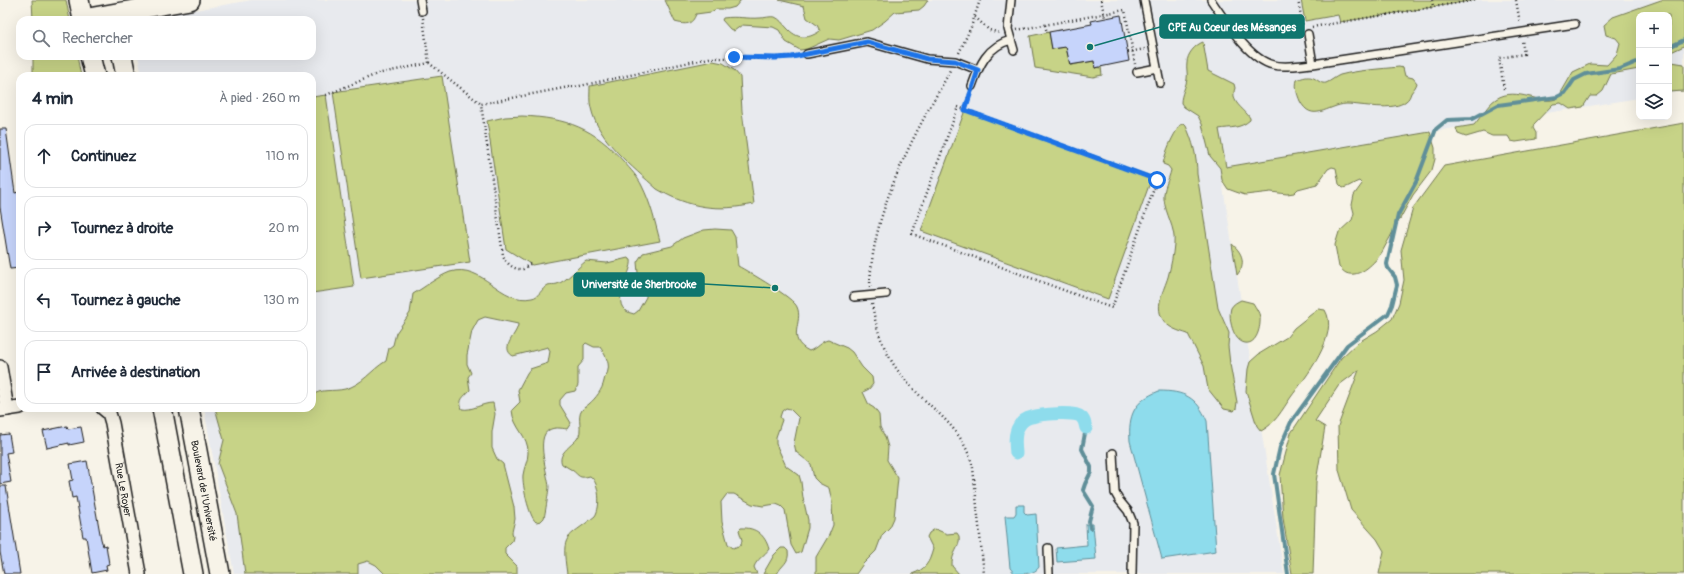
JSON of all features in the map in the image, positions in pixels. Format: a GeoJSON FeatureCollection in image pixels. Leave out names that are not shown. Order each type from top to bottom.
{"type":"FeatureCollection","features":[{"type":"Feature","properties":{"kind":"main road"},"geometry":{"type":"LineString","coordinates":[[79,0],[82,16]]}},
{"type":"Feature","properties":{"kind":"main road"},"geometry":{"type":"LineString","coordinates":[[97,16],[114,11],[190,0]]}},
{"type":"Feature","properties":{"kind":"main road"},"geometry":{"type":"LineString","coordinates":[[91,60],[94,72]]}},
{"type":"Feature","properties":{"kind":"main road"},"geometry":{"type":"LineString","coordinates":[[123,60],[125,72]]}},
{"type":"Feature","properties":{"kind":"main road"},"geometry":{"type":"LineString","coordinates":[[163,412],[193,574]]}},
{"type":"Feature","properties":{"kind":"main road","name":"Boulevard de l'Université"},"geometry":{"type":"LineString","coordinates":[[190,412],[220,574]]}},
{"type":"Feature","properties":{"kind":"street"},"geometry":{"type":"LineString","coordinates":[[0,367],[9,408]]}},
{"type":"Feature","properties":{"kind":"street","name":"Rue Le Royer"},"geometry":{"type":"LineString","coordinates":[[108,412],[112,423],[139,574]]}},
{"type":"Feature","properties":{"kind":"lane"},"geometry":{"type":"LineString","coordinates":[[420,0],[422,11]]}},
{"type":"Feature","properties":{"kind":"lane"},"geometry":{"type":"LineString","coordinates":[[1011,0],[1008,22],[1014,50]]}},
{"type":"Feature","properties":{"kind":"lane"},"geometry":{"type":"LineString","coordinates":[[1144,0],[1160,82]]}},
{"type":"Feature","properties":{"kind":"lane"},"geometry":{"type":"LineString","coordinates":[[1211,0],[1240,40],[1260,59],[1283,66],[1313,64],[1575,24]]}},
{"type":"Feature","properties":{"kind":"lane"},"geometry":{"type":"LineString","coordinates":[[1308,34],[1313,64]]}},
{"type":"Feature","properties":{"kind":"lane"},"geometry":{"type":"LineString","coordinates":[[972,86],[981,63],[988,54],[1002,43],[1011,40]]}},
{"type":"Feature","properties":{"kind":"lane"},"geometry":{"type":"LineString","coordinates":[[807,54],[867,42],[927,59],[955,61],[978,70]]}},
{"type":"Feature","properties":{"kind":"lane"},"geometry":{"type":"LineString","coordinates":[[1136,68],[1157,68]]}},
{"type":"Feature","properties":{"kind":"lane"},"geometry":{"type":"LineString","coordinates":[[854,297],[886,294]]}},
{"type":"Feature","properties":{"kind":"lane"},"geometry":{"type":"LineString","coordinates":[[1113,453],[1115,493],[1128,511],[1133,523],[1132,574]]}},
{"type":"Feature","properties":{"kind":"lane"},"geometry":{"type":"LineString","coordinates":[[1048,548],[1049,574]]}},
{"type":"Feature","properties":{"kind":"path"},"geometry":{"type":"LineString","coordinates":[[958,55],[975,17],[980,0]]}},
{"type":"Feature","properties":{"kind":"path"},"geometry":{"type":"LineString","coordinates":[[1101,0],[1105,18]]}},
{"type":"Feature","properties":{"kind":"path"},"geometry":{"type":"LineString","coordinates":[[1298,0],[1303,28],[1476,0]]}},
{"type":"Feature","properties":{"kind":"path"},"geometry":{"type":"LineString","coordinates":[[1432,0],[1433,7]]}},
{"type":"Feature","properties":{"kind":"path"},"geometry":{"type":"LineString","coordinates":[[1016,30],[1125,10],[1136,68]]}},
{"type":"Feature","properties":{"kind":"path"},"geometry":{"type":"LineString","coordinates":[[422,11],[429,63],[481,104],[503,255],[507,262],[515,268],[523,270],[530,264]]}},
{"type":"Feature","properties":{"kind":"path"},"geometry":{"type":"LineString","coordinates":[[975,17],[989,30],[1000,33]]}},
{"type":"Feature","properties":{"kind":"path"},"geometry":{"type":"LineString","coordinates":[[1045,25],[1046,33]]}},
{"type":"Feature","properties":{"kind":"path"},"geometry":{"type":"LineString","coordinates":[[1128,52],[1133,51]]}},
{"type":"Feature","properties":{"kind":"path"},"geometry":{"type":"LineString","coordinates":[[1504,89],[1499,58],[1524,54],[1524,52]]}},
{"type":"Feature","properties":{"kind":"path"},"geometry":{"type":"LineString","coordinates":[[481,104],[561,88],[575,87],[709,58],[775,58],[807,54]]}},
{"type":"Feature","properties":{"kind":"path"},"geometry":{"type":"LineString","coordinates":[[719,57],[719,62]]}},
{"type":"Feature","properties":{"kind":"path"},"geometry":{"type":"LineString","coordinates":[[326,95],[377,74],[429,63]]}},
{"type":"Feature","properties":{"kind":"path"},"geometry":{"type":"LineString","coordinates":[[952,67],[908,150],[889,197],[874,254],[870,295],[878,333],[894,365],[912,387],[953,427],[962,439],[969,453],[974,474],[984,574]]}},
{"type":"Feature","properties":{"kind":"path"},"geometry":{"type":"LineString","coordinates":[[965,110],[972,86]]}},
{"type":"Feature","properties":{"kind":"path"},"geometry":{"type":"LineString","coordinates":[[958,107],[965,110],[1157,180],[1112,308],[912,234],[958,107]]}},
{"type":"Feature","properties":{"kind":"shaded area"},"geometry":{"type":"Polygon","coordinates":[[[252,0],[1684,0],[1684,91],[1672,93],[1672,12],[1636,12],[1636,98],[1220,168],[1284,574],[234,574],[205,412],[316,412],[316,72],[141,72],[139,60],[316,60],[316,16],[164,16],[252,0]]]}},
{"type":"Feature","properties":{"kind":"green space"},"geometry":{"type":"Polygon","coordinates":[[[32,0],[66,0],[69,16],[33,16],[32,0]]]}},
{"type":"Feature","properties":{"kind":"green space"},"geometry":{"type":"Polygon","coordinates":[[[665,0],[741,0],[735,7],[728,9],[716,9],[711,12],[696,14],[693,20],[682,24],[675,22],[665,0]]]}},
{"type":"Feature","properties":{"kind":"green space"},"geometry":{"type":"Polygon","coordinates":[[[779,0],[928,0],[919,10],[895,12],[872,30],[839,40],[829,39],[807,49],[800,50],[786,42],[779,30],[773,27],[742,25],[734,31],[730,29],[722,20],[723,18],[728,17],[775,17],[791,32],[798,36],[811,36],[820,31],[817,25],[807,18],[804,6],[779,0]]]}},
{"type":"Feature","properties":{"kind":"green space"},"geometry":{"type":"Polygon","coordinates":[[[1301,0],[1476,0],[1340,22],[1338,15],[1305,21],[1301,0]]]}},
{"type":"Feature","properties":{"kind":"green space"},"geometry":{"type":"Polygon","coordinates":[[[1661,0],[1684,0],[1684,46],[1672,52],[1672,12],[1636,12],[1636,70],[1611,74],[1603,91],[1597,96],[1590,96],[1583,107],[1570,109],[1561,103],[1553,104],[1534,124],[1533,128],[1536,133],[1536,139],[1516,142],[1511,141],[1508,136],[1492,136],[1483,132],[1466,137],[1458,134],[1456,128],[1474,125],[1490,104],[1504,95],[1512,94],[1552,100],[1558,98],[1573,72],[1590,64],[1607,65],[1617,54],[1620,43],[1616,38],[1606,35],[1604,25],[1613,17],[1661,0]]]}},
{"type":"Feature","properties":{"kind":"green space"},"geometry":{"type":"Polygon","coordinates":[[[1049,32],[1052,49],[1066,47],[1070,65],[1094,61],[1095,68],[1101,67],[1102,75],[1093,77],[1035,68],[1030,36],[1049,32]]]}},
{"type":"Feature","properties":{"kind":"green space"},"geometry":{"type":"Polygon","coordinates":[[[1203,42],[1208,71],[1234,84],[1234,97],[1250,118],[1250,120],[1243,125],[1219,129],[1226,167],[1430,132],[1435,148],[1435,159],[1432,170],[1413,195],[1382,252],[1367,268],[1357,274],[1344,272],[1339,267],[1335,245],[1339,232],[1352,220],[1354,213],[1352,205],[1354,195],[1362,184],[1359,181],[1343,188],[1339,184],[1336,168],[1332,167],[1328,169],[1317,184],[1298,189],[1294,193],[1287,194],[1271,192],[1245,195],[1228,189],[1222,180],[1220,168],[1210,156],[1202,124],[1198,116],[1184,107],[1181,103],[1187,79],[1188,56],[1194,48],[1203,42]]]}},
{"type":"Feature","properties":{"kind":"green space"},"geometry":{"type":"Polygon","coordinates":[[[33,60],[78,60],[80,72],[33,72],[33,60]]]}},
{"type":"Feature","properties":{"kind":"green space"},"geometry":{"type":"Polygon","coordinates":[[[713,61],[723,63],[734,70],[740,77],[742,111],[754,204],[728,208],[704,207],[681,200],[657,189],[627,162],[609,142],[595,120],[591,108],[590,86],[713,61]]]}},
{"type":"Feature","properties":{"kind":"green space"},"geometry":{"type":"Polygon","coordinates":[[[1672,62],[1684,64],[1684,91],[1672,92],[1672,62]]]}},
{"type":"Feature","properties":{"kind":"green space"},"geometry":{"type":"Polygon","coordinates":[[[1399,67],[1403,68],[1405,76],[1413,78],[1417,83],[1407,100],[1394,106],[1377,107],[1346,104],[1321,112],[1315,112],[1305,108],[1297,93],[1297,80],[1303,78],[1308,77],[1326,83],[1340,75],[1347,73],[1399,67]]]}},
{"type":"Feature","properties":{"kind":"green space"},"geometry":{"type":"Polygon","coordinates":[[[442,76],[470,262],[361,278],[333,92],[442,76]]]}},
{"type":"Feature","properties":{"kind":"green space"},"geometry":{"type":"Polygon","coordinates":[[[326,95],[354,287],[316,292],[316,96],[326,95]]]}},
{"type":"Feature","properties":{"kind":"green space"},"geometry":{"type":"Polygon","coordinates":[[[965,110],[1152,177],[1108,299],[921,231],[965,110]]]}},
{"type":"Feature","properties":{"kind":"green space"},"geometry":{"type":"Polygon","coordinates":[[[522,116],[553,119],[566,122],[590,133],[613,150],[636,176],[640,183],[650,206],[660,241],[532,265],[506,249],[487,121],[505,117],[522,116]]]}},
{"type":"Feature","properties":{"kind":"green space"},"geometry":{"type":"Polygon","coordinates":[[[1684,123],[1684,574],[1379,574],[1384,551],[1377,539],[1351,510],[1339,470],[1338,426],[1359,370],[1339,385],[1315,421],[1325,427],[1316,482],[1313,574],[1292,574],[1283,518],[1280,475],[1291,433],[1341,358],[1357,343],[1377,331],[1392,319],[1399,303],[1404,280],[1401,250],[1413,208],[1444,166],[1684,123]]]}},
{"type":"Feature","properties":{"kind":"green space"},"geometry":{"type":"Polygon","coordinates":[[[1184,124],[1191,138],[1194,149],[1218,308],[1229,333],[1228,346],[1230,364],[1237,402],[1236,409],[1234,411],[1224,409],[1208,389],[1204,366],[1188,334],[1170,327],[1162,318],[1159,308],[1170,269],[1174,238],[1164,199],[1165,188],[1171,170],[1168,166],[1163,164],[1172,139],[1180,125],[1184,124]]]}},
{"type":"Feature","properties":{"kind":"green space"},"geometry":{"type":"Polygon","coordinates":[[[704,230],[731,230],[735,237],[738,266],[770,285],[794,303],[799,313],[797,336],[798,341],[802,346],[809,351],[828,340],[847,348],[872,377],[873,384],[869,389],[863,392],[869,405],[874,408],[879,415],[880,427],[888,447],[887,460],[898,478],[894,518],[890,527],[882,535],[876,551],[863,564],[856,574],[816,574],[816,557],[833,525],[832,502],[829,488],[819,483],[814,478],[811,464],[796,452],[794,443],[799,418],[790,409],[786,408],[782,411],[780,417],[782,420],[776,437],[776,444],[786,466],[799,475],[801,482],[808,520],[808,528],[801,552],[796,554],[791,545],[785,510],[781,506],[776,504],[763,506],[752,504],[734,494],[727,494],[721,502],[722,522],[728,544],[733,548],[741,545],[742,540],[739,530],[741,528],[746,528],[759,533],[765,540],[769,549],[754,567],[757,574],[567,574],[565,551],[568,538],[595,516],[599,501],[598,489],[593,479],[590,476],[580,476],[562,464],[561,457],[565,450],[579,436],[580,413],[600,391],[608,371],[607,361],[600,347],[594,347],[586,343],[584,345],[584,360],[578,367],[578,385],[575,391],[566,393],[560,400],[560,405],[571,423],[567,429],[555,428],[549,430],[545,434],[543,440],[543,457],[549,487],[544,518],[541,521],[536,522],[533,519],[526,500],[524,485],[523,475],[528,456],[528,447],[515,422],[512,410],[520,402],[518,390],[527,373],[530,369],[548,363],[550,351],[548,347],[513,356],[509,352],[508,345],[518,324],[485,317],[478,320],[472,331],[467,355],[467,364],[471,373],[468,377],[470,390],[462,398],[461,406],[462,409],[466,409],[493,403],[495,414],[492,432],[492,448],[497,459],[503,464],[514,507],[515,519],[512,532],[512,541],[505,548],[505,554],[517,566],[517,574],[385,574],[376,565],[368,561],[358,564],[358,574],[245,574],[237,514],[218,464],[224,440],[216,412],[316,412],[316,394],[351,387],[386,361],[389,348],[393,345],[396,333],[410,313],[413,294],[450,272],[462,271],[472,273],[510,295],[521,298],[532,298],[548,285],[557,284],[564,280],[586,261],[607,263],[628,258],[631,260],[631,266],[622,289],[621,305],[625,310],[634,314],[638,311],[646,297],[646,292],[639,284],[637,262],[643,253],[672,246],[683,238],[704,230]]]}},
{"type":"Feature","properties":{"kind":"green space"},"geometry":{"type":"Polygon","coordinates":[[[1232,244],[1239,251],[1242,259],[1242,267],[1237,275],[1232,244]]]}},
{"type":"Feature","properties":{"kind":"green space"},"geometry":{"type":"Polygon","coordinates":[[[1241,300],[1253,303],[1260,317],[1260,325],[1257,334],[1253,341],[1249,343],[1245,343],[1237,338],[1231,323],[1231,308],[1234,304],[1241,300]]]}},
{"type":"Feature","properties":{"kind":"green space"},"geometry":{"type":"Polygon","coordinates":[[[1318,309],[1325,310],[1328,320],[1328,331],[1325,344],[1312,368],[1278,416],[1270,425],[1261,431],[1257,426],[1246,391],[1250,362],[1259,354],[1287,337],[1294,328],[1318,309]]]}},
{"type":"Feature","properties":{"kind":"green space"},"geometry":{"type":"Polygon","coordinates":[[[935,529],[947,534],[957,533],[959,536],[959,544],[953,557],[952,566],[959,574],[912,574],[924,568],[928,562],[933,549],[927,537],[929,533],[935,529]]]}},
{"type":"Feature","properties":{"kind":"green space"},"geometry":{"type":"Polygon","coordinates":[[[781,548],[785,548],[788,551],[788,558],[777,574],[763,574],[774,555],[781,548]]]}},
{"type":"Feature","properties":{"kind":"water"},"geometry":{"type":"Polygon","coordinates":[[[1159,391],[1176,392],[1189,397],[1199,406],[1207,421],[1216,551],[1162,559],[1130,441],[1130,424],[1134,410],[1144,399],[1159,391]]]}},
{"type":"Feature","properties":{"kind":"water"},"geometry":{"type":"Polygon","coordinates":[[[1016,505],[1024,505],[1024,512],[1027,515],[1036,514],[1039,567],[1035,571],[1022,574],[1015,574],[1010,568],[1005,516],[1014,516],[1016,513],[1016,505]]]}},
{"type":"Feature","properties":{"kind":"water"},"geometry":{"type":"Polygon","coordinates":[[[1086,524],[1093,524],[1096,559],[1057,562],[1056,548],[1087,545],[1086,524]]]}},
{"type":"Feature","properties":{"kind":"building"},"geometry":{"type":"Polygon","coordinates":[[[1121,15],[1129,61],[1095,68],[1094,61],[1070,65],[1066,47],[1052,49],[1049,32],[1092,24],[1091,21],[1121,15]]]}},
{"type":"Feature","properties":{"kind":"building"},"geometry":{"type":"Polygon","coordinates":[[[0,129],[6,129],[16,193],[16,268],[10,269],[0,207],[0,129]]]}},
{"type":"Feature","properties":{"kind":"building"},"geometry":{"type":"Polygon","coordinates":[[[67,426],[68,429],[81,427],[84,442],[69,445],[69,443],[47,448],[43,431],[67,426]]]}},
{"type":"Feature","properties":{"kind":"building"},"geometry":{"type":"Polygon","coordinates":[[[9,434],[12,452],[6,453],[11,482],[0,484],[0,435],[9,434]]]}},
{"type":"Feature","properties":{"kind":"building"},"geometry":{"type":"Polygon","coordinates":[[[87,461],[101,539],[103,546],[106,545],[109,564],[106,565],[107,570],[92,573],[86,537],[83,537],[76,497],[72,498],[69,481],[73,480],[70,464],[87,461]]]}},
{"type":"Feature","properties":{"kind":"building"},"geometry":{"type":"Polygon","coordinates":[[[0,486],[6,486],[20,574],[4,574],[0,552],[0,486]]]}},
{"type":"Feature","properties":{"kind":"waterway"},"geometry":{"type":"LineString","coordinates":[[1672,46],[1684,40]]}},
{"type":"Feature","properties":{"kind":"waterway"},"geometry":{"type":"LineString","coordinates":[[1288,574],[1274,474],[1280,447],[1291,422],[1347,345],[1388,314],[1397,285],[1395,277],[1388,268],[1387,264],[1398,215],[1416,182],[1436,129],[1447,120],[1472,119],[1498,105],[1557,97],[1565,93],[1574,80],[1586,74],[1620,69],[1636,62]]}},
{"type":"Feature","properties":{"kind":"waterway"},"geometry":{"type":"LineString","coordinates":[[1016,453],[1015,442],[1017,429],[1028,418],[1050,414],[1078,415],[1084,421],[1086,428]]}},
{"type":"Feature","properties":{"kind":"waterway"},"geometry":{"type":"LineString","coordinates":[[1086,428],[1082,449],[1091,467],[1091,472],[1083,490],[1093,506],[1089,521],[1090,528]]}},
{"type":"Feature","properties":{"kind":"place","name":"CPE Au Cœur des Mésanges"},"geometry":{"type":"Point","coordinates":[1090,47]}},
{"type":"Feature","properties":{"kind":"place","name":"Université de Sherbrooke"},"geometry":{"type":"Point","coordinates":[775,288]}},
{"type":"Feature","properties":{"kind":"route"},"geometry":{"type":"LineString","coordinates":[[734,57],[792,57],[867,42],[913,56],[936,61],[955,61],[978,70],[965,110],[1157,180]]}}]}
